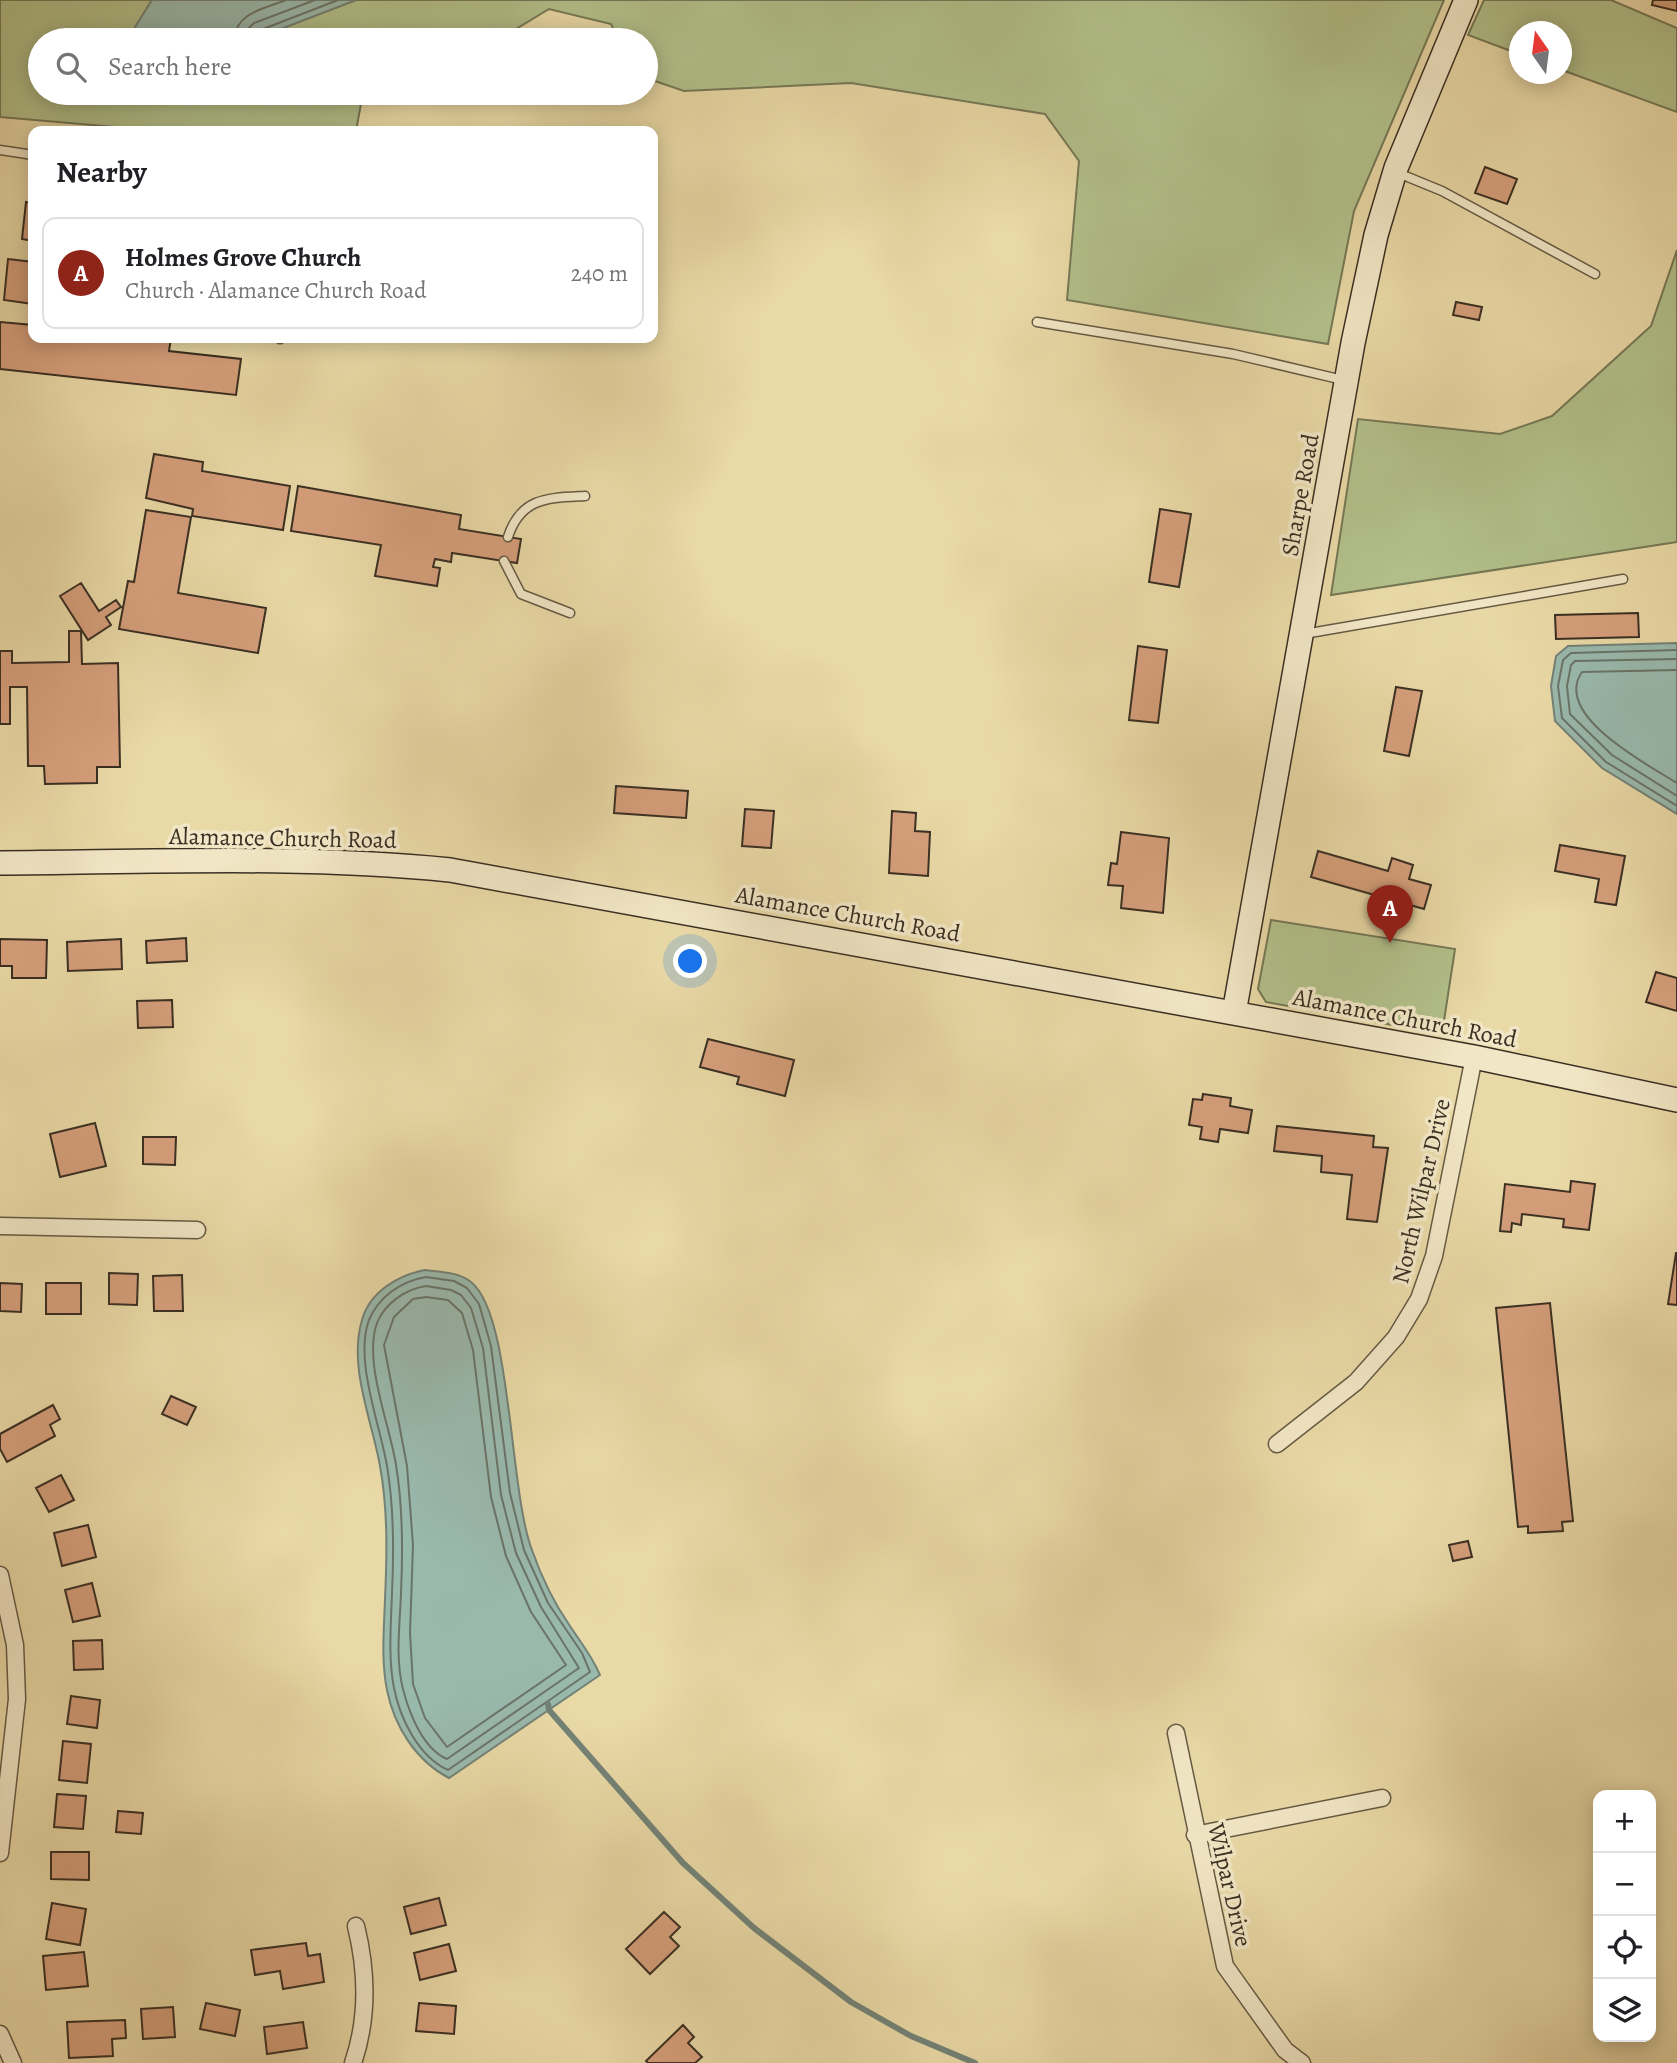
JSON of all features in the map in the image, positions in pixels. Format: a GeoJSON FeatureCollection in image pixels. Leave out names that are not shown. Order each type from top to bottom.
{"type":"FeatureCollection","features":[{"type":"Feature","properties":{"kind":"main road","name":"Sharpe Road"},"geometry":{"type":"LineString","coordinates":[[1234,1013],[1346,381],[1376,235],[1395,172],[1466,0]]}},
{"type":"Feature","properties":{"kind":"main road","name":"Alamance Church Road"},"geometry":{"type":"LineString","coordinates":[[0,863],[310,861],[379,863],[450,870],[1474,1057],[1677,1100]]}},
{"type":"Feature","properties":{"kind":"street","name":"North Wilpar Drive"},"geometry":{"type":"LineString","coordinates":[[1277,1444],[1356,1382],[1396,1337],[1419,1299],[1434,1256],[1474,1057]]}},
{"type":"Feature","properties":{"kind":"street"},"geometry":{"type":"LineString","coordinates":[[0,1226],[197,1230]]}},
{"type":"Feature","properties":{"kind":"street"},"geometry":{"type":"LineString","coordinates":[[0,1575],[3,1603],[15,1646],[17,1699],[0,1853]]}},
{"type":"Feature","properties":{"kind":"street","name":"Wilpar Drive"},"geometry":{"type":"LineString","coordinates":[[1176,1733],[1195,1835],[1225,1966],[1285,2050],[1302,2063]]}},
{"type":"Feature","properties":{"kind":"street"},"geometry":{"type":"LineString","coordinates":[[1195,1835],[1382,1798]]}},
{"type":"Feature","properties":{"kind":"street"},"geometry":{"type":"LineString","coordinates":[[353,2063],[360,2041],[364,2007],[362,1953],[356,1926]]}},
{"type":"Feature","properties":{"kind":"street"},"geometry":{"type":"LineString","coordinates":[[0,2034],[13,2063]]}},
{"type":"Feature","properties":{"kind":"lane"},"geometry":{"type":"LineString","coordinates":[[0,150],[28,154]]}},
{"type":"Feature","properties":{"kind":"lane"},"geometry":{"type":"LineString","coordinates":[[1395,172],[1442,191],[1595,274]]}},
{"type":"Feature","properties":{"kind":"lane"},"geometry":{"type":"LineString","coordinates":[[1037,323],[1233,354],[1346,381]]}},
{"type":"Feature","properties":{"kind":"lane"},"geometry":{"type":"LineString","coordinates":[[508,537],[515,516],[544,498],[585,496]]}},
{"type":"Feature","properties":{"kind":"lane"},"geometry":{"type":"LineString","coordinates":[[504,561],[521,594],[570,613]]}},
{"type":"Feature","properties":{"kind":"lane"},"geometry":{"type":"LineString","coordinates":[[1301,634],[1623,579]]}},
{"type":"Feature","properties":{"kind":"green space"},"geometry":{"type":"Polygon","coordinates":[[[0,0],[152,0],[136,28],[28,28],[28,105],[361,105],[357,126],[104,126],[0,117],[0,0]]]}},
{"type":"Feature","properties":{"kind":"green space"},"geometry":{"type":"Polygon","coordinates":[[[356,0],[1444,0],[1354,211],[1328,344],[1067,300],[1079,161],[1045,114],[851,83],[684,91],[658,82],[658,28],[613,28],[611,24],[549,9],[518,28],[283,28],[356,0]]]}},
{"type":"Feature","properties":{"kind":"green space"},"geometry":{"type":"Polygon","coordinates":[[[1484,0],[1611,0],[1677,28],[1677,112],[1572,74],[1572,21],[1509,21],[1509,50],[1468,35],[1484,0]]]}},
{"type":"Feature","properties":{"kind":"green space"},"geometry":{"type":"Polygon","coordinates":[[[1677,250],[1677,542],[1331,595],[1358,419],[1500,434],[1552,416],[1651,326],[1677,250]]]}},
{"type":"Feature","properties":{"kind":"green space"},"geometry":{"type":"Polygon","coordinates":[[[1271,920],[1455,949],[1442,1034],[1266,1002],[1258,989],[1271,920]]]}},
{"type":"Feature","properties":{"kind":"water"},"geometry":{"type":"Polygon","coordinates":[[[152,0],[356,0],[283,28],[135,27],[152,0]]]}},
{"type":"Feature","properties":{"kind":"water"},"geometry":{"type":"Polygon","coordinates":[[[1677,643],[1677,814],[1602,768],[1555,721],[1551,686],[1556,656],[1568,646],[1677,643]]]}},
{"type":"Feature","properties":{"kind":"water"},"geometry":{"type":"Polygon","coordinates":[[[425,1270],[461,1276],[471,1282],[484,1300],[495,1329],[502,1365],[524,1523],[532,1550],[553,1599],[600,1675],[449,1778],[426,1762],[408,1741],[395,1717],[387,1690],[383,1656],[386,1516],[380,1466],[359,1375],[358,1356],[362,1320],[372,1301],[396,1280],[425,1270]]]}},
{"type":"Feature","properties":{"kind":"building"},"geometry":{"type":"Polygon","coordinates":[[[1653,0],[1677,0],[1677,11],[1652,5],[1653,0]]]}},
{"type":"Feature","properties":{"kind":"building"},"geometry":{"type":"Polygon","coordinates":[[[1485,167],[1517,179],[1507,204],[1475,193],[1485,167]]]}},
{"type":"Feature","properties":{"kind":"building"},"geometry":{"type":"Polygon","coordinates":[[[26,202],[28,240],[22,239],[26,202]]]}},
{"type":"Feature","properties":{"kind":"building"},"geometry":{"type":"Polygon","coordinates":[[[8,259],[28,261],[28,303],[4,300],[8,259]]]}},
{"type":"Feature","properties":{"kind":"building"},"geometry":{"type":"Polygon","coordinates":[[[1456,302],[1482,307],[1479,320],[1453,315],[1456,302]]]}},
{"type":"Feature","properties":{"kind":"building"},"geometry":{"type":"Polygon","coordinates":[[[0,322],[28,325],[28,343],[170,343],[169,351],[241,359],[236,395],[0,369],[0,322]]]}},
{"type":"Feature","properties":{"kind":"building"},"geometry":{"type":"Polygon","coordinates":[[[154,454],[203,462],[202,471],[290,486],[283,530],[192,516],[193,509],[146,498],[154,454]]]}},
{"type":"Feature","properties":{"kind":"building"},"geometry":{"type":"Polygon","coordinates":[[[298,486],[461,515],[459,529],[521,539],[517,563],[452,553],[451,562],[435,559],[433,567],[440,568],[437,586],[375,576],[381,545],[291,531],[298,486]]]}},
{"type":"Feature","properties":{"kind":"building"},"geometry":{"type":"Polygon","coordinates":[[[1160,509],[1191,514],[1179,587],[1149,582],[1160,509]]]}},
{"type":"Feature","properties":{"kind":"building"},"geometry":{"type":"Polygon","coordinates":[[[146,510],[191,517],[178,593],[266,608],[258,653],[119,629],[128,581],[134,582],[146,510]]]}},
{"type":"Feature","properties":{"kind":"building"},"geometry":{"type":"Polygon","coordinates":[[[81,583],[99,611],[116,600],[121,607],[106,617],[111,625],[88,640],[60,596],[81,583]]]}},
{"type":"Feature","properties":{"kind":"building"},"geometry":{"type":"Polygon","coordinates":[[[1638,613],[1639,637],[1556,639],[1555,615],[1638,613]]]}},
{"type":"Feature","properties":{"kind":"building"},"geometry":{"type":"Polygon","coordinates":[[[69,631],[81,631],[82,664],[118,663],[120,767],[97,767],[97,783],[45,784],[44,766],[28,766],[27,687],[10,687],[10,724],[0,724],[0,651],[12,651],[12,663],[69,662],[69,631]]]}},
{"type":"Feature","properties":{"kind":"building"},"geometry":{"type":"Polygon","coordinates":[[[1138,646],[1167,650],[1158,723],[1129,720],[1138,646]]]}},
{"type":"Feature","properties":{"kind":"building"},"geometry":{"type":"Polygon","coordinates":[[[1396,687],[1422,691],[1409,756],[1384,751],[1396,687]]]}},
{"type":"Feature","properties":{"kind":"building"},"geometry":{"type":"Polygon","coordinates":[[[616,786],[688,791],[686,818],[614,813],[616,786]]]}},
{"type":"Feature","properties":{"kind":"building"},"geometry":{"type":"Polygon","coordinates":[[[745,809],[774,811],[771,848],[742,846],[745,809]]]}},
{"type":"Feature","properties":{"kind":"building"},"geometry":{"type":"Polygon","coordinates":[[[892,811],[916,813],[915,831],[930,832],[928,876],[889,873],[892,811]]]}},
{"type":"Feature","properties":{"kind":"building"},"geometry":{"type":"Polygon","coordinates":[[[1121,832],[1169,838],[1163,913],[1121,908],[1123,886],[1108,885],[1111,863],[1117,864],[1121,832]]]}},
{"type":"Feature","properties":{"kind":"building"},"geometry":{"type":"Polygon","coordinates":[[[1560,845],[1625,856],[1616,905],[1595,902],[1599,879],[1555,871],[1560,845]]]}},
{"type":"Feature","properties":{"kind":"building"},"geometry":{"type":"Polygon","coordinates":[[[1318,851],[1388,871],[1392,858],[1413,865],[1409,879],[1431,885],[1424,909],[1311,877],[1318,851]]]}},
{"type":"Feature","properties":{"kind":"building"},"geometry":{"type":"Polygon","coordinates":[[[186,938],[187,961],[147,963],[146,941],[186,938]]]}},
{"type":"Feature","properties":{"kind":"building"},"geometry":{"type":"Polygon","coordinates":[[[0,939],[47,940],[46,978],[12,978],[12,966],[0,966],[0,939]]]}},
{"type":"Feature","properties":{"kind":"building"},"geometry":{"type":"Polygon","coordinates":[[[121,939],[122,969],[68,971],[67,942],[121,939]]]}},
{"type":"Feature","properties":{"kind":"building"},"geometry":{"type":"Polygon","coordinates":[[[1656,972],[1677,978],[1677,1011],[1646,1002],[1656,972]]]}},
{"type":"Feature","properties":{"kind":"building"},"geometry":{"type":"Polygon","coordinates":[[[172,1000],[173,1027],[138,1028],[137,1001],[172,1000]]]}},
{"type":"Feature","properties":{"kind":"building"},"geometry":{"type":"Polygon","coordinates":[[[708,1039],[794,1060],[785,1096],[737,1084],[739,1077],[700,1067],[708,1039]]]}},
{"type":"Feature","properties":{"kind":"building"},"geometry":{"type":"Polygon","coordinates":[[[1203,1094],[1231,1098],[1230,1106],[1252,1110],[1248,1133],[1220,1129],[1218,1142],[1200,1139],[1202,1127],[1189,1125],[1193,1099],[1202,1100],[1203,1094]]]}},
{"type":"Feature","properties":{"kind":"building"},"geometry":{"type":"Polygon","coordinates":[[[95,1123],[106,1166],[60,1177],[50,1134],[95,1123]]]}},
{"type":"Feature","properties":{"kind":"building"},"geometry":{"type":"Polygon","coordinates":[[[1277,1126],[1374,1136],[1373,1147],[1388,1148],[1377,1222],[1347,1219],[1352,1175],[1321,1172],[1322,1156],[1274,1151],[1277,1126]]]}},
{"type":"Feature","properties":{"kind":"building"},"geometry":{"type":"Polygon","coordinates":[[[143,1137],[176,1137],[175,1165],[143,1164],[143,1137]]]}},
{"type":"Feature","properties":{"kind":"building"},"geometry":{"type":"Polygon","coordinates":[[[1571,1181],[1595,1184],[1589,1230],[1563,1227],[1564,1219],[1522,1214],[1521,1225],[1512,1223],[1511,1232],[1500,1231],[1505,1184],[1570,1192],[1571,1181]]]}},
{"type":"Feature","properties":{"kind":"building"},"geometry":{"type":"Polygon","coordinates":[[[1677,1253],[1677,1305],[1668,1304],[1677,1253]]]}},
{"type":"Feature","properties":{"kind":"building"},"geometry":{"type":"Polygon","coordinates":[[[109,1273],[138,1274],[137,1305],[109,1304],[109,1273]]]}},
{"type":"Feature","properties":{"kind":"building"},"geometry":{"type":"Polygon","coordinates":[[[182,1275],[183,1311],[154,1311],[153,1276],[182,1275]]]}},
{"type":"Feature","properties":{"kind":"building"},"geometry":{"type":"Polygon","coordinates":[[[0,1283],[22,1284],[21,1312],[0,1311],[0,1283]]]}},
{"type":"Feature","properties":{"kind":"building"},"geometry":{"type":"Polygon","coordinates":[[[46,1283],[81,1283],[81,1314],[46,1314],[46,1283]]]}},
{"type":"Feature","properties":{"kind":"building"},"geometry":{"type":"Polygon","coordinates":[[[1550,1303],[1573,1521],[1562,1522],[1563,1531],[1528,1533],[1528,1526],[1518,1527],[1496,1308],[1550,1303]]]}},
{"type":"Feature","properties":{"kind":"building"},"geometry":{"type":"Polygon","coordinates":[[[171,1396],[196,1407],[187,1425],[162,1414],[171,1396]]]}},
{"type":"Feature","properties":{"kind":"building"},"geometry":{"type":"Polygon","coordinates":[[[53,1405],[60,1419],[50,1425],[55,1436],[7,1462],[0,1449],[0,1434],[53,1405]]]}},
{"type":"Feature","properties":{"kind":"building"},"geometry":{"type":"Polygon","coordinates":[[[61,1475],[74,1500],[49,1512],[36,1488],[61,1475]]]}},
{"type":"Feature","properties":{"kind":"building"},"geometry":{"type":"Polygon","coordinates":[[[88,1525],[96,1557],[62,1566],[54,1533],[88,1525]]]}},
{"type":"Feature","properties":{"kind":"building"},"geometry":{"type":"Polygon","coordinates":[[[1468,1541],[1472,1557],[1453,1561],[1449,1545],[1468,1541]]]}},
{"type":"Feature","properties":{"kind":"building"},"geometry":{"type":"Polygon","coordinates":[[[92,1583],[100,1616],[73,1622],[65,1590],[92,1583]]]}},
{"type":"Feature","properties":{"kind":"building"},"geometry":{"type":"Polygon","coordinates":[[[102,1640],[103,1669],[74,1670],[73,1641],[102,1640]]]}},
{"type":"Feature","properties":{"kind":"building"},"geometry":{"type":"Polygon","coordinates":[[[71,1696],[100,1700],[97,1728],[67,1724],[71,1696]]]}},
{"type":"Feature","properties":{"kind":"building"},"geometry":{"type":"Polygon","coordinates":[[[63,1741],[91,1744],[87,1783],[59,1780],[63,1741]]]}},
{"type":"Feature","properties":{"kind":"building"},"geometry":{"type":"Polygon","coordinates":[[[57,1794],[86,1796],[83,1829],[54,1827],[57,1794]]]}},
{"type":"Feature","properties":{"kind":"building"},"geometry":{"type":"Polygon","coordinates":[[[118,1811],[143,1813],[141,1834],[116,1832],[118,1811]]]}},
{"type":"Feature","properties":{"kind":"building"},"geometry":{"type":"Polygon","coordinates":[[[51,1852],[89,1852],[89,1880],[51,1879],[51,1852]]]}},
{"type":"Feature","properties":{"kind":"building"},"geometry":{"type":"Polygon","coordinates":[[[439,1898],[446,1925],[411,1934],[404,1907],[439,1898]]]}},
{"type":"Feature","properties":{"kind":"building"},"geometry":{"type":"Polygon","coordinates":[[[52,1903],[86,1909],[80,1945],[46,1939],[52,1903]]]}},
{"type":"Feature","properties":{"kind":"building"},"geometry":{"type":"Polygon","coordinates":[[[664,1912],[680,1927],[670,1937],[679,1946],[650,1974],[626,1949],[664,1912]]]}},
{"type":"Feature","properties":{"kind":"building"},"geometry":{"type":"Polygon","coordinates":[[[306,1943],[308,1956],[320,1954],[324,1982],[283,1989],[280,1971],[255,1975],[251,1950],[306,1943]]]}},
{"type":"Feature","properties":{"kind":"building"},"geometry":{"type":"Polygon","coordinates":[[[449,1944],[456,1971],[420,1980],[414,1953],[449,1944]]]}},
{"type":"Feature","properties":{"kind":"building"},"geometry":{"type":"Polygon","coordinates":[[[84,1952],[88,1986],[46,1990],[43,1956],[84,1952]]]}},
{"type":"Feature","properties":{"kind":"building"},"geometry":{"type":"Polygon","coordinates":[[[206,2003],[240,2010],[235,2036],[200,2029],[206,2003]]]}},
{"type":"Feature","properties":{"kind":"building"},"geometry":{"type":"Polygon","coordinates":[[[419,2003],[456,2006],[454,2034],[416,2031],[419,2003]]]}},
{"type":"Feature","properties":{"kind":"building"},"geometry":{"type":"Polygon","coordinates":[[[173,2007],[175,2037],[143,2039],[141,2009],[173,2007]]]}},
{"type":"Feature","properties":{"kind":"building"},"geometry":{"type":"Polygon","coordinates":[[[125,2020],[126,2038],[112,2039],[113,2056],[69,2058],[67,2022],[125,2020]]]}},
{"type":"Feature","properties":{"kind":"building"},"geometry":{"type":"Polygon","coordinates":[[[303,2022],[307,2048],[267,2054],[264,2027],[303,2022]]]}},
{"type":"Feature","properties":{"kind":"building"},"geometry":{"type":"Polygon","coordinates":[[[683,2025],[694,2037],[688,2043],[702,2057],[695,2063],[648,2063],[646,2061],[683,2025]]]}},
{"type":"Feature","properties":{"kind":"waterway"},"geometry":{"type":"LineString","coordinates":[[548,1704],[549,1710],[683,1863],[754,1928],[851,2002],[911,2036],[975,2063]]}},
{"type":"Feature","properties":{"kind":"place","name":"Holmes Grove Church"},"geometry":{"type":"Point","coordinates":[1390,943]}}]}
